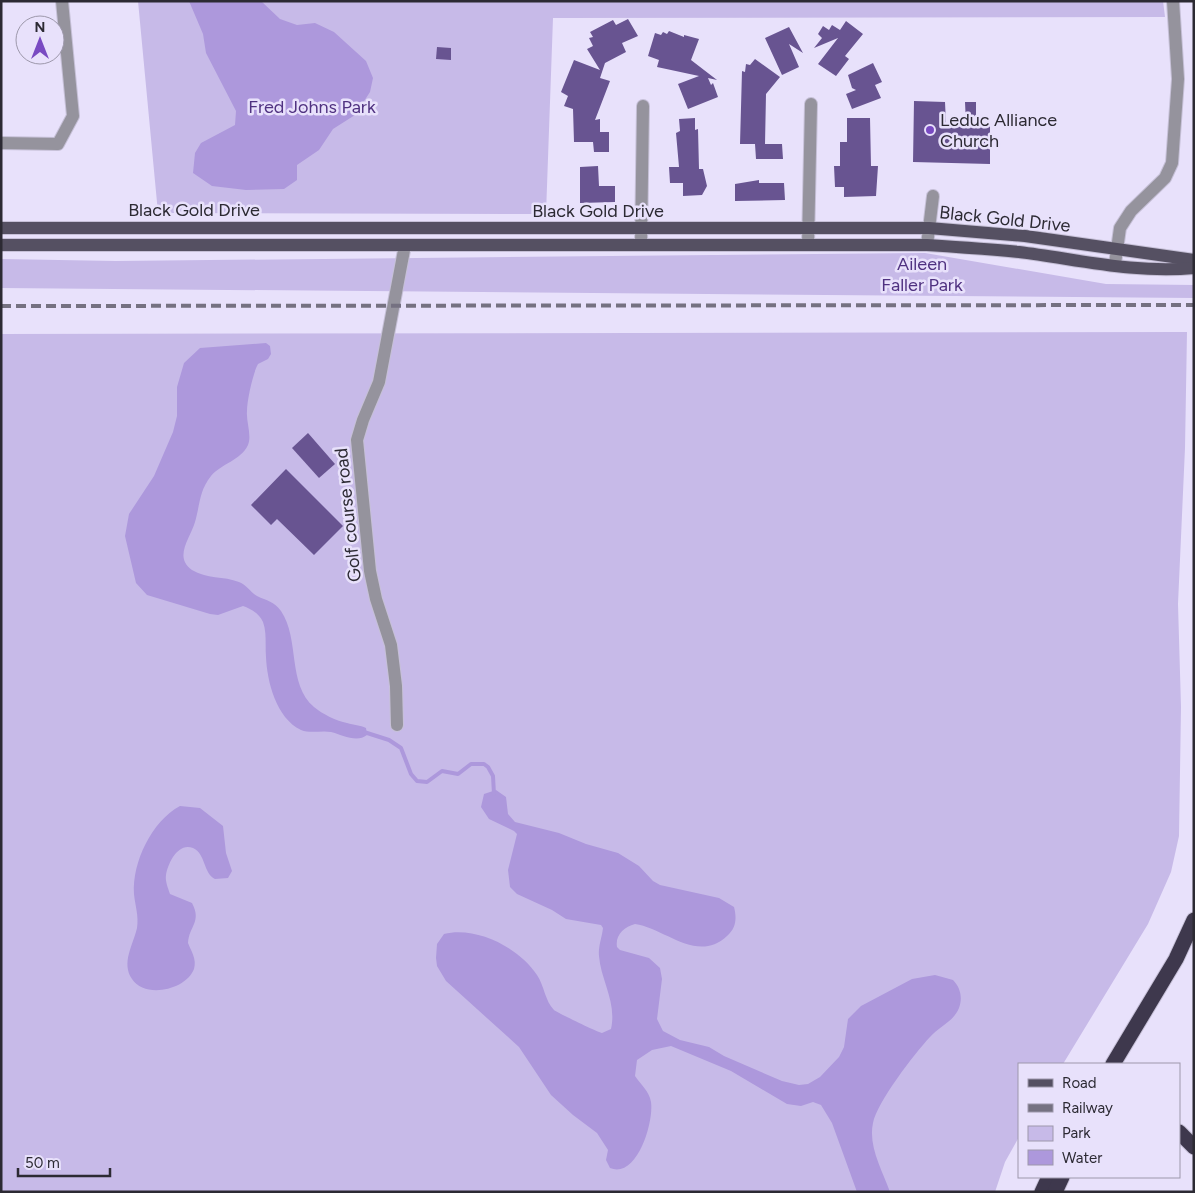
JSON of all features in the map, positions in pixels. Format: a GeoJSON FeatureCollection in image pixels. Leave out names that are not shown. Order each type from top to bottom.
{"type":"FeatureCollection","features":[{"type":"Feature","properties":{"kind":"highway"},"geometry":{"type":"LineString","coordinates":[[1114,1063],[1176,959],[1194,920]]}},
{"type":"Feature","properties":{"kind":"highway"},"geometry":{"type":"LineString","coordinates":[[1180,1133],[1194,1147]]}},
{"type":"Feature","properties":{"kind":"highway"},"geometry":{"type":"LineString","coordinates":[[1042,1192],[1049,1178]]}},
{"type":"Feature","properties":{"kind":"highway"},"geometry":{"type":"LineString","coordinates":[[1055,1192],[1062,1178]]}},
{"type":"Feature","properties":{"kind":"main road","name":"Black Gold Drive"},"geometry":{"type":"LineString","coordinates":[[1,228],[929,228],[1025,236],[1194,260]]}},
{"type":"Feature","properties":{"kind":"main road","name":"Black Gold Drive"},"geometry":{"type":"LineString","coordinates":[[1,244],[928,245],[1019,252],[1159,269],[1194,268]]}},
{"type":"Feature","properties":{"kind":"street"},"geometry":{"type":"LineString","coordinates":[[1,144],[58,144],[73,116],[62,1]]}},
{"type":"Feature","properties":{"kind":"street"},"geometry":{"type":"LineString","coordinates":[[1115,264],[1120,228],[1132,211],[1165,178],[1172,163],[1178,79],[1173,1]]}},
{"type":"Feature","properties":{"kind":"street"},"geometry":{"type":"LineString","coordinates":[[808,245],[811,104]]}},
{"type":"Feature","properties":{"kind":"street"},"geometry":{"type":"LineString","coordinates":[[640,245],[643,106]]}},
{"type":"Feature","properties":{"kind":"street"},"geometry":{"type":"LineString","coordinates":[[928,245],[933,196]]}},
{"type":"Feature","properties":{"kind":"street","name":"Golf course road"},"geometry":{"type":"LineString","coordinates":[[397,726],[396,686],[391,645],[376,599],[370,571],[357,440],[362,420],[380,382],[405,244]]}},
{"type":"Feature","properties":{"kind":"green space","name":"Fred Johns Park"},"geometry":{"type":"Polygon","coordinates":[[[138,1],[1163,1],[1165,17],[553,18],[546,214],[158,213],[138,1]]]}},
{"type":"Feature","properties":{"kind":"green space","name":"Aileen Faller Park"},"geometry":{"type":"Polygon","coordinates":[[[925,253],[1106,284],[1194,285],[1194,298],[1,288],[1,259],[116,261],[925,253]]]}},
{"type":"Feature","properties":{"kind":"green space"},"geometry":{"type":"Polygon","coordinates":[[[1187,332],[1185,448],[1178,604],[1181,707],[1179,836],[1171,872],[1148,924],[1064,1063],[1018,1063],[1018,1139],[1005,1162],[995,1192],[1,1192],[1,334],[1187,332]]]}},
{"type":"Feature","properties":{"kind":"water"},"geometry":{"type":"Polygon","coordinates":[[[189,1],[261,1],[280,19],[297,25],[315,23],[334,32],[366,61],[373,78],[370,92],[355,115],[333,129],[319,150],[297,165],[297,180],[284,189],[246,190],[212,186],[193,173],[195,153],[201,143],[235,125],[236,111],[206,53],[203,34],[189,1]]]}},
{"type":"Feature","properties":{"kind":"water"},"geometry":{"type":"Polygon","coordinates":[[[266,343],[270,346],[271,354],[268,359],[258,364],[249,394],[247,411],[248,445],[241,454],[215,472],[207,482],[185,547],[184,559],[187,565],[197,573],[239,582],[252,593],[273,603],[281,611],[287,622],[300,686],[306,697],[314,707],[330,717],[366,728],[367,735],[359,738],[349,738],[331,732],[301,730],[285,717],[274,698],[268,677],[264,626],[255,612],[243,606],[218,615],[210,614],[147,595],[136,583],[125,536],[129,514],[154,476],[173,432],[177,416],[177,387],[184,363],[200,348],[266,343]]]}},
{"type":"Feature","properties":{"kind":"water"},"geometry":{"type":"Polygon","coordinates":[[[496,790],[506,797],[508,814],[515,822],[559,833],[586,844],[618,853],[639,866],[653,881],[660,885],[719,898],[734,907],[734,926],[727,936],[716,944],[693,946],[635,924],[624,929],[617,939],[617,947],[620,950],[649,958],[660,968],[662,979],[657,1019],[663,1031],[680,1040],[709,1047],[724,1056],[782,1081],[799,1085],[808,1084],[820,1077],[839,1057],[844,1047],[848,1019],[861,1006],[912,979],[935,975],[953,980],[961,996],[957,1013],[934,1033],[915,1054],[881,1103],[873,1123],[872,1140],[874,1149],[890,1192],[857,1192],[832,1123],[821,1105],[813,1102],[801,1106],[787,1104],[731,1071],[671,1046],[652,1050],[637,1060],[635,1076],[650,1098],[650,1122],[642,1147],[636,1157],[628,1165],[620,1169],[610,1168],[606,1160],[608,1150],[597,1133],[551,1095],[519,1047],[446,981],[437,966],[437,944],[444,934],[457,932],[483,936],[508,948],[529,965],[537,975],[554,1010],[602,1033],[611,1029],[612,1010],[599,956],[603,928],[601,925],[566,919],[552,910],[517,894],[510,887],[508,870],[517,834],[489,819],[481,807],[484,794],[496,790]]]}},
{"type":"Feature","properties":{"kind":"water"},"geometry":{"type":"Polygon","coordinates":[[[180,806],[200,808],[223,826],[226,853],[232,871],[228,878],[215,879],[208,872],[197,851],[188,847],[178,851],[171,860],[166,877],[170,894],[192,903],[195,909],[195,920],[188,943],[195,965],[190,976],[174,987],[155,990],[146,989],[132,979],[128,967],[129,954],[137,928],[134,894],[136,869],[140,856],[153,832],[170,813],[180,806]]]}},
{"type":"Feature","properties":{"kind":"building"},"geometry":{"type":"Polygon","coordinates":[[[628,19],[638,36],[622,43],[626,52],[605,63],[600,78],[610,81],[595,120],[600,119],[600,132],[609,132],[609,152],[594,152],[593,142],[574,142],[573,109],[564,106],[568,96],[561,92],[574,60],[600,70],[587,49],[593,46],[589,38],[593,37],[590,32],[613,20],[616,25],[628,19]]]}},
{"type":"Feature","properties":{"kind":"building"},"geometry":{"type":"Polygon","coordinates":[[[846,21],[863,34],[845,56],[849,59],[836,76],[818,64],[838,38],[814,48],[822,38],[818,34],[823,26],[829,30],[832,25],[840,30],[846,21]]]}},
{"type":"Feature","properties":{"kind":"building"},"geometry":{"type":"Polygon","coordinates":[[[789,27],[803,53],[789,44],[799,67],[782,75],[765,38],[789,27]]]}},
{"type":"Feature","properties":{"kind":"building"},"geometry":{"type":"Polygon","coordinates":[[[669,31],[684,37],[684,35],[699,39],[691,60],[717,80],[708,78],[711,85],[713,83],[718,97],[688,109],[678,84],[699,76],[657,67],[659,60],[648,56],[655,33],[661,35],[663,32],[667,34],[669,31]]]}},
{"type":"Feature","properties":{"kind":"building"},"geometry":{"type":"Polygon","coordinates":[[[437,47],[451,48],[451,60],[436,59],[437,47]]]}},
{"type":"Feature","properties":{"kind":"building"},"geometry":{"type":"Polygon","coordinates":[[[755,59],[780,77],[766,94],[765,144],[782,144],[783,159],[756,159],[755,144],[740,144],[742,71],[745,72],[746,64],[750,65],[755,59]]]}},
{"type":"Feature","properties":{"kind":"building"},"geometry":{"type":"Polygon","coordinates":[[[873,63],[882,82],[875,85],[881,98],[852,109],[846,94],[856,90],[852,88],[848,75],[873,63]]]}},
{"type":"Feature","properties":{"kind":"building","name":"Leduc Alliance Church"},"geometry":{"type":"Polygon","coordinates":[[[914,101],[945,102],[946,124],[966,124],[965,102],[976,102],[976,124],[990,124],[990,164],[913,162],[914,101]]]}},
{"type":"Feature","properties":{"kind":"building"},"geometry":{"type":"Polygon","coordinates":[[[695,118],[695,130],[698,129],[699,169],[703,169],[707,186],[702,195],[683,196],[683,183],[670,183],[669,167],[679,167],[676,133],[680,131],[679,119],[695,118]]]}},
{"type":"Feature","properties":{"kind":"building"},"geometry":{"type":"Polygon","coordinates":[[[847,118],[870,118],[871,166],[878,166],[876,196],[844,197],[844,187],[835,187],[834,166],[840,166],[840,142],[847,142],[847,118]]]}},
{"type":"Feature","properties":{"kind":"building"},"geometry":{"type":"Polygon","coordinates":[[[598,166],[599,186],[615,186],[615,202],[580,203],[580,167],[598,166]]]}},
{"type":"Feature","properties":{"kind":"building"},"geometry":{"type":"Polygon","coordinates":[[[759,180],[759,183],[784,183],[785,200],[735,201],[735,184],[759,180]]]}},
{"type":"Feature","properties":{"kind":"building"},"geometry":{"type":"Polygon","coordinates":[[[308,433],[335,464],[319,478],[292,448],[308,433]]]}},
{"type":"Feature","properties":{"kind":"building"},"geometry":{"type":"Polygon","coordinates":[[[286,469],[343,526],[314,555],[277,519],[271,525],[251,505],[286,469]]]}},
{"type":"Feature","properties":{"kind":"waterway"},"geometry":{"type":"LineString","coordinates":[[364,732],[389,740],[401,748],[411,774],[417,781],[427,782],[442,771],[458,774],[471,764],[484,764],[493,776],[494,794]]}},
{"type":"Feature","properties":{"kind":"railway"},"geometry":{"type":"LineString","coordinates":[[1,306],[1194,305]]}},
{"type":"Feature","properties":{"kind":"place","name":"Leduc Alliance Church"},"geometry":{"type":"Point","coordinates":[930,130]}}]}
